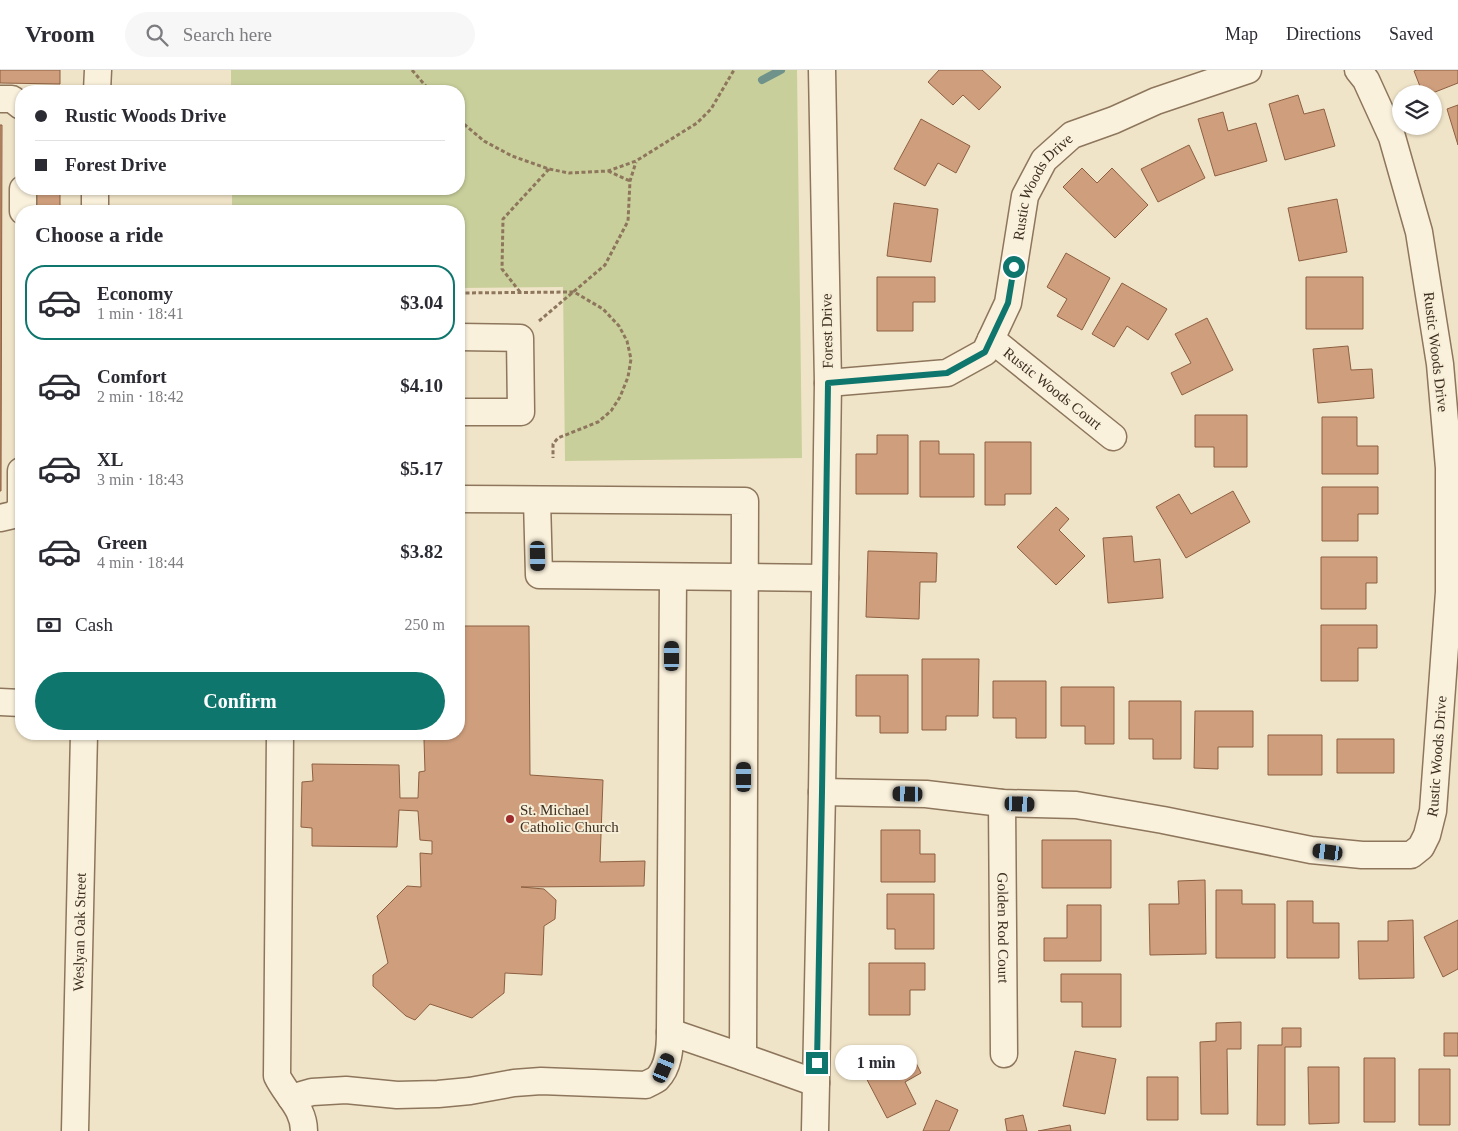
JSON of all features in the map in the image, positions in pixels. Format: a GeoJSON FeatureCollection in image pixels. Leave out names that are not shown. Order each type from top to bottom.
{"type":"FeatureCollection","features":[{"type":"Feature","properties":{"kind":"street"},"geometry":{"type":"LineString","coordinates":[[97,85],[98,70]]}},
{"type":"Feature","properties":{"kind":"street","name":"Forest Drive"},"geometry":{"type":"LineString","coordinates":[[815,1131],[828,383],[822,70]]}},
{"type":"Feature","properties":{"kind":"street","name":"Rustic Woods Drive"},"geometry":{"type":"LineString","coordinates":[[828,383],[947,373],[985,352],[1008,303],[1025,196],[1044,160],[1072,135],[1114,120],[1156,101],[1248,70]]}},
{"type":"Feature","properties":{"kind":"street","name":"Rustic Woods Drive"},"geometry":{"type":"LineString","coordinates":[[822,792],[926,794],[1002,803],[1076,805],[1163,820],[1311,850],[1362,855],[1411,855],[1422,847],[1433,811],[1449,592],[1451,403],[1440,364],[1419,232],[1392,137],[1366,80],[1358,70]]}},
{"type":"Feature","properties":{"kind":"street"},"geometry":{"type":"LineString","coordinates":[[0,99],[12,99],[15,101]]}},
{"type":"Feature","properties":{"kind":"street"},"geometry":{"type":"LineString","coordinates":[[465,337],[520,338],[520,412],[465,412]]}},
{"type":"Feature","properties":{"kind":"street","name":"Rustic Woods Court"},"geometry":{"type":"LineString","coordinates":[[991,339],[1113,437]]}},
{"type":"Feature","properties":{"kind":"street"},"geometry":{"type":"LineString","coordinates":[[465,499],[745,502],[743,1057]]}},
{"type":"Feature","properties":{"kind":"street"},"geometry":{"type":"LineString","coordinates":[[537,500],[539,575],[825,578]]}},
{"type":"Feature","properties":{"kind":"street"},"geometry":{"type":"LineString","coordinates":[[0,518],[15,513]]}},
{"type":"Feature","properties":{"kind":"street"},"geometry":{"type":"LineString","coordinates":[[291,1098],[312,1092],[346,1090],[397,1095],[438,1094],[541,1081],[646,1085],[657,1079],[670,1054],[673,577]]}},
{"type":"Feature","properties":{"kind":"street"},"geometry":{"type":"LineString","coordinates":[[0,702],[15,703]]}},
{"type":"Feature","properties":{"kind":"street","name":"Weslyan Oak Street"},"geometry":{"type":"LineString","coordinates":[[75,1131],[84,740]]}},
{"type":"Feature","properties":{"kind":"street"},"geometry":{"type":"LineString","coordinates":[[280,740],[276,1064],[277,1076],[302,1116],[304,1131]]}},
{"type":"Feature","properties":{"kind":"street","name":"Golden Rod Court"},"geometry":{"type":"LineString","coordinates":[[1002,803],[1004,1054]]}},
{"type":"Feature","properties":{"kind":"street"},"geometry":{"type":"LineString","coordinates":[[670,1032],[816,1083]]}},
{"type":"Feature","properties":{"kind":"path"},"geometry":{"type":"LineString","coordinates":[[412,70],[425,85]]}},
{"type":"Feature","properties":{"kind":"path"},"geometry":{"type":"LineString","coordinates":[[465,125],[484,141],[512,156],[549,169],[569,173],[608,171],[636,161],[697,123],[711,109],[734,70]]}},
{"type":"Feature","properties":{"kind":"path"},"geometry":{"type":"LineString","coordinates":[[520,338],[605,265],[628,221],[630,181],[636,161]]}},
{"type":"Feature","properties":{"kind":"path"},"geometry":{"type":"LineString","coordinates":[[520,292],[502,269],[503,219],[549,169]]}},
{"type":"Feature","properties":{"kind":"path"},"geometry":{"type":"LineString","coordinates":[[608,171],[630,181]]}},
{"type":"Feature","properties":{"kind":"path"},"geometry":{"type":"LineString","coordinates":[[465,293],[574,292],[603,309],[619,326],[627,341],[631,359],[628,377],[620,397],[611,411],[598,422],[558,438],[553,444],[553,458]]}},
{"type":"Feature","properties":{"kind":"green space"},"geometry":{"type":"Polygon","coordinates":[[[231,70],[797,70],[802,458],[565,461],[563,287],[465,288],[465,205],[232,205],[232,195],[465,195],[465,85],[231,85],[231,70]]]}},
{"type":"Feature","properties":{"kind":"building"},"geometry":{"type":"Polygon","coordinates":[[[0,70],[60,70],[60,84],[0,83],[0,70]]]}},
{"type":"Feature","properties":{"kind":"building"},"geometry":{"type":"Polygon","coordinates":[[[939,70],[982,70],[1001,87],[979,110],[963,95],[953,105],[928,82],[939,70]]]}},
{"type":"Feature","properties":{"kind":"building"},"geometry":{"type":"Polygon","coordinates":[[[1458,70],[1458,83],[1442,89],[1442,85],[1419,85],[1414,71],[1458,70]]]}},
{"type":"Feature","properties":{"kind":"building"},"geometry":{"type":"Polygon","coordinates":[[[1298,95],[1304,114],[1324,109],[1335,146],[1285,160],[1269,104],[1298,95]]]}},
{"type":"Feature","properties":{"kind":"building"},"geometry":{"type":"Polygon","coordinates":[[[1458,105],[1458,145],[1447,109],[1458,105]]]}},
{"type":"Feature","properties":{"kind":"building"},"geometry":{"type":"Polygon","coordinates":[[[1223,112],[1228,131],[1256,123],[1267,161],[1215,176],[1198,119],[1223,112]]]}},
{"type":"Feature","properties":{"kind":"building"},"geometry":{"type":"Polygon","coordinates":[[[921,119],[970,146],[956,173],[938,163],[925,186],[894,169],[921,119]]]}},
{"type":"Feature","properties":{"kind":"building"},"geometry":{"type":"Polygon","coordinates":[[[0,125],[2,125],[1,491],[0,491],[0,125]]]}},
{"type":"Feature","properties":{"kind":"building"},"geometry":{"type":"Polygon","coordinates":[[[1189,145],[1205,178],[1158,202],[1141,169],[1189,145]]]}},
{"type":"Feature","properties":{"kind":"building"},"geometry":{"type":"Polygon","coordinates":[[[1082,168],[1097,183],[1112,168],[1148,205],[1115,238],[1063,187],[1082,168]]]}},
{"type":"Feature","properties":{"kind":"building"},"geometry":{"type":"Polygon","coordinates":[[[36,195],[60,195],[60,205],[36,205],[36,195]]]}},
{"type":"Feature","properties":{"kind":"building"},"geometry":{"type":"Polygon","coordinates":[[[1337,199],[1347,252],[1299,261],[1288,208],[1337,199]]]}},
{"type":"Feature","properties":{"kind":"building"},"geometry":{"type":"Polygon","coordinates":[[[894,203],[938,209],[931,262],[887,256],[894,203]]]}},
{"type":"Feature","properties":{"kind":"building"},"geometry":{"type":"Polygon","coordinates":[[[1066,253],[1110,278],[1082,330],[1057,316],[1067,299],[1047,287],[1066,253]]]}},
{"type":"Feature","properties":{"kind":"building"},"geometry":{"type":"Polygon","coordinates":[[[877,277],[935,277],[935,302],[913,302],[913,331],[877,331],[877,277]]]}},
{"type":"Feature","properties":{"kind":"building"},"geometry":{"type":"Polygon","coordinates":[[[1306,277],[1363,277],[1363,329],[1306,329],[1306,277]]]}},
{"type":"Feature","properties":{"kind":"building"},"geometry":{"type":"Polygon","coordinates":[[[1122,283],[1167,309],[1148,340],[1127,326],[1114,347],[1092,334],[1122,283]]]}},
{"type":"Feature","properties":{"kind":"building"},"geometry":{"type":"Polygon","coordinates":[[[1207,318],[1233,370],[1182,395],[1171,373],[1191,363],[1175,334],[1207,318]]]}},
{"type":"Feature","properties":{"kind":"building"},"geometry":{"type":"Polygon","coordinates":[[[1348,346],[1351,370],[1372,369],[1374,398],[1318,403],[1313,349],[1348,346]]]}},
{"type":"Feature","properties":{"kind":"building"},"geometry":{"type":"Polygon","coordinates":[[[1195,415],[1247,415],[1247,467],[1214,467],[1214,447],[1195,447],[1195,415]]]}},
{"type":"Feature","properties":{"kind":"building"},"geometry":{"type":"Polygon","coordinates":[[[1322,417],[1357,417],[1357,446],[1378,446],[1378,474],[1322,474],[1322,417]]]}},
{"type":"Feature","properties":{"kind":"building"},"geometry":{"type":"Polygon","coordinates":[[[877,435],[908,435],[908,494],[856,494],[856,454],[877,454],[877,435]]]}},
{"type":"Feature","properties":{"kind":"building"},"geometry":{"type":"Polygon","coordinates":[[[920,441],[939,441],[939,454],[974,454],[974,497],[920,497],[920,441]]]}},
{"type":"Feature","properties":{"kind":"building"},"geometry":{"type":"Polygon","coordinates":[[[985,442],[1031,442],[1031,494],[1005,494],[1005,505],[985,505],[985,442]]]}},
{"type":"Feature","properties":{"kind":"building"},"geometry":{"type":"Polygon","coordinates":[[[1322,487],[1378,487],[1378,514],[1358,514],[1358,541],[1322,541],[1322,487]]]}},
{"type":"Feature","properties":{"kind":"building"},"geometry":{"type":"Polygon","coordinates":[[[1233,491],[1250,522],[1186,558],[1156,507],[1179,494],[1191,514],[1233,491]]]}},
{"type":"Feature","properties":{"kind":"building"},"geometry":{"type":"Polygon","coordinates":[[[1056,507],[1069,519],[1059,530],[1085,556],[1056,585],[1017,547],[1056,507]]]}},
{"type":"Feature","properties":{"kind":"building"},"geometry":{"type":"Polygon","coordinates":[[[1132,536],[1134,562],[1160,559],[1163,598],[1108,603],[1103,538],[1132,536]]]}},
{"type":"Feature","properties":{"kind":"building"},"geometry":{"type":"Polygon","coordinates":[[[868,551],[937,553],[936,582],[920,582],[919,619],[866,617],[868,551]]]}},
{"type":"Feature","properties":{"kind":"building"},"geometry":{"type":"Polygon","coordinates":[[[1321,557],[1377,557],[1377,583],[1366,583],[1366,609],[1321,609],[1321,557]]]}},
{"type":"Feature","properties":{"kind":"building"},"geometry":{"type":"Polygon","coordinates":[[[1321,625],[1377,625],[1377,648],[1358,648],[1358,681],[1321,681],[1321,625]]]}},
{"type":"Feature","properties":{"kind":"building","name":"St. Michael Catholic Church"},"geometry":{"type":"Polygon","coordinates":[[[465,626],[529,626],[530,775],[603,780],[600,862],[645,861],[644,886],[521,887],[544,889],[556,900],[555,919],[544,926],[542,975],[505,973],[504,993],[472,1018],[430,1004],[415,1020],[406,1016],[373,986],[373,975],[388,963],[377,916],[407,886],[421,887],[420,853],[432,854],[432,841],[420,840],[418,811],[399,810],[397,847],[312,846],[312,828],[301,827],[302,782],[313,781],[312,764],[399,765],[400,798],[418,798],[419,772],[425,771],[424,740],[465,740],[465,626]]]}},
{"type":"Feature","properties":{"kind":"building"},"geometry":{"type":"Polygon","coordinates":[[[922,659],[979,659],[978,716],[946,716],[946,730],[922,730],[922,659]]]}},
{"type":"Feature","properties":{"kind":"building"},"geometry":{"type":"Polygon","coordinates":[[[856,675],[908,675],[908,733],[880,733],[880,716],[856,716],[856,675]]]}},
{"type":"Feature","properties":{"kind":"building"},"geometry":{"type":"Polygon","coordinates":[[[993,681],[1046,681],[1046,738],[1016,738],[1016,718],[993,718],[993,681]]]}},
{"type":"Feature","properties":{"kind":"building"},"geometry":{"type":"Polygon","coordinates":[[[1061,687],[1114,687],[1114,744],[1085,744],[1085,726],[1061,726],[1061,687]]]}},
{"type":"Feature","properties":{"kind":"building"},"geometry":{"type":"Polygon","coordinates":[[[1129,701],[1181,701],[1181,759],[1153,759],[1153,739],[1129,739],[1129,701]]]}},
{"type":"Feature","properties":{"kind":"building"},"geometry":{"type":"Polygon","coordinates":[[[1195,711],[1253,711],[1253,747],[1218,747],[1218,769],[1194,768],[1195,711]]]}},
{"type":"Feature","properties":{"kind":"building"},"geometry":{"type":"Polygon","coordinates":[[[1268,735],[1322,735],[1322,775],[1268,775],[1268,735]]]}},
{"type":"Feature","properties":{"kind":"building"},"geometry":{"type":"Polygon","coordinates":[[[1337,739],[1394,739],[1394,773],[1337,773],[1337,739]]]}},
{"type":"Feature","properties":{"kind":"building"},"geometry":{"type":"Polygon","coordinates":[[[881,830],[920,830],[920,854],[935,854],[935,882],[881,882],[881,830]]]}},
{"type":"Feature","properties":{"kind":"building"},"geometry":{"type":"Polygon","coordinates":[[[1042,840],[1111,840],[1111,888],[1042,888],[1042,840]]]}},
{"type":"Feature","properties":{"kind":"building"},"geometry":{"type":"Polygon","coordinates":[[[1205,880],[1206,954],[1150,955],[1149,904],[1179,904],[1178,881],[1205,880]]]}},
{"type":"Feature","properties":{"kind":"building"},"geometry":{"type":"Polygon","coordinates":[[[1216,890],[1242,890],[1242,904],[1275,904],[1275,958],[1216,958],[1216,890]]]}},
{"type":"Feature","properties":{"kind":"building"},"geometry":{"type":"Polygon","coordinates":[[[887,894],[934,894],[934,949],[895,949],[895,929],[887,929],[887,894]]]}},
{"type":"Feature","properties":{"kind":"building"},"geometry":{"type":"Polygon","coordinates":[[[1287,901],[1313,901],[1313,923],[1339,923],[1339,958],[1287,958],[1287,901]]]}},
{"type":"Feature","properties":{"kind":"building"},"geometry":{"type":"Polygon","coordinates":[[[1067,905],[1101,905],[1101,961],[1044,961],[1044,938],[1067,938],[1067,905]]]}},
{"type":"Feature","properties":{"kind":"building"},"geometry":{"type":"Polygon","coordinates":[[[1413,920],[1414,978],[1359,979],[1358,941],[1388,941],[1388,921],[1413,920]]]}},
{"type":"Feature","properties":{"kind":"building"},"geometry":{"type":"Polygon","coordinates":[[[1458,920],[1458,969],[1443,977],[1424,937],[1458,920]]]}},
{"type":"Feature","properties":{"kind":"building"},"geometry":{"type":"Polygon","coordinates":[[[869,963],[925,963],[925,990],[910,990],[910,1015],[869,1015],[869,963]]]}},
{"type":"Feature","properties":{"kind":"building"},"geometry":{"type":"Polygon","coordinates":[[[1061,974],[1121,974],[1121,1027],[1082,1027],[1082,1002],[1061,1002],[1061,974]]]}},
{"type":"Feature","properties":{"kind":"building"},"geometry":{"type":"Polygon","coordinates":[[[1241,1022],[1241,1049],[1227,1049],[1228,1114],[1201,1114],[1200,1042],[1216,1041],[1216,1023],[1241,1022]]]}},
{"type":"Feature","properties":{"kind":"building"},"geometry":{"type":"Polygon","coordinates":[[[1282,1028],[1301,1028],[1301,1047],[1285,1047],[1285,1125],[1257,1125],[1258,1045],[1282,1045],[1282,1028]]]}},
{"type":"Feature","properties":{"kind":"building"},"geometry":{"type":"Polygon","coordinates":[[[1444,1033],[1458,1033],[1458,1056],[1444,1056],[1444,1033]]]}},
{"type":"Feature","properties":{"kind":"building"},"geometry":{"type":"Polygon","coordinates":[[[909,1049],[921,1073],[905,1082],[916,1104],[887,1118],[863,1072],[909,1049]]]}},
{"type":"Feature","properties":{"kind":"building"},"geometry":{"type":"Polygon","coordinates":[[[1075,1051],[1116,1059],[1105,1114],[1063,1106],[1075,1051]]]}},
{"type":"Feature","properties":{"kind":"building"},"geometry":{"type":"Polygon","coordinates":[[[1364,1058],[1395,1058],[1395,1122],[1364,1122],[1364,1058]]]}},
{"type":"Feature","properties":{"kind":"building"},"geometry":{"type":"Polygon","coordinates":[[[1308,1067],[1339,1067],[1339,1123],[1309,1124],[1308,1067]]]}},
{"type":"Feature","properties":{"kind":"building"},"geometry":{"type":"Polygon","coordinates":[[[1419,1069],[1450,1069],[1450,1125],[1419,1125],[1419,1069]]]}},
{"type":"Feature","properties":{"kind":"building"},"geometry":{"type":"Polygon","coordinates":[[[1147,1077],[1178,1077],[1178,1120],[1147,1120],[1147,1077]]]}},
{"type":"Feature","properties":{"kind":"building"},"geometry":{"type":"Polygon","coordinates":[[[936,1100],[958,1110],[949,1131],[923,1131],[936,1100]]]}},
{"type":"Feature","properties":{"kind":"building"},"geometry":{"type":"Polygon","coordinates":[[[1023,1115],[1027,1131],[1007,1131],[1005,1119],[1023,1115]]]}},
{"type":"Feature","properties":{"kind":"building"},"geometry":{"type":"Polygon","coordinates":[[[1070,1125],[1071,1131],[1038,1131],[1070,1125]]]}},
{"type":"Feature","properties":{"kind":"waterway"},"geometry":{"type":"LineString","coordinates":[[762,80],[781,70]]}},
{"type":"Feature","properties":{"kind":"place","name":"St. Michael Catholic Church"},"geometry":{"type":"Point","coordinates":[510,819]}},
{"type":"Feature","properties":{"kind":"route"},"geometry":{"type":"LineString","coordinates":[[817,1063],[828,383],[947,373],[985,352],[1008,303],[1014,267]]}}]}
